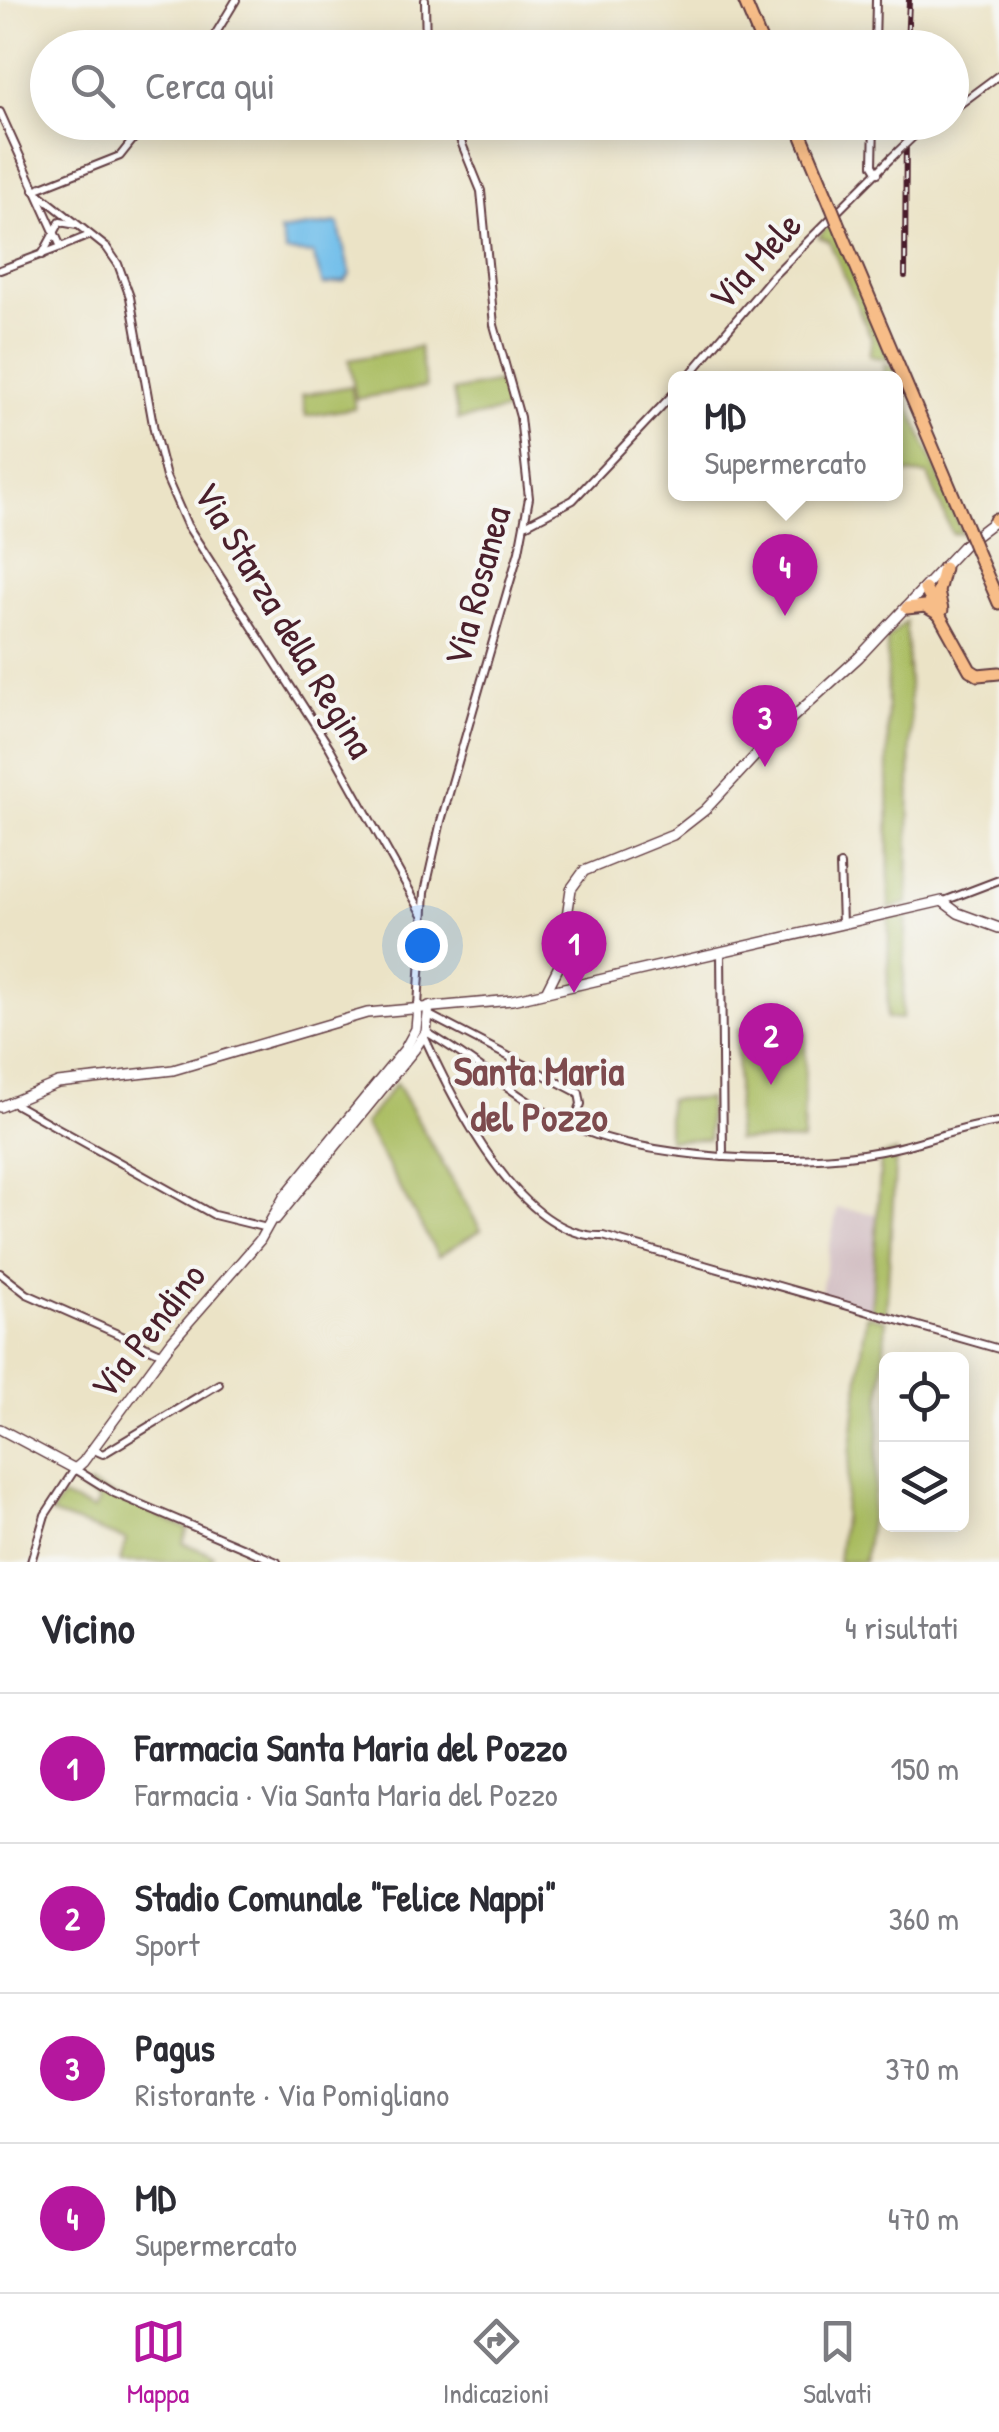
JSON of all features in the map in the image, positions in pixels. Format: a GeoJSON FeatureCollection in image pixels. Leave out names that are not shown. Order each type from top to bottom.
{"type":"FeatureCollection","features":[{"type":"Feature","properties":{"kind":"highway"},"geometry":{"type":"LineString","coordinates":[[744,0],[756,30]]}},
{"type":"Feature","properties":{"kind":"highway"},"geometry":{"type":"LineString","coordinates":[[804,140],[901,371]]}},
{"type":"Feature","properties":{"kind":"highway"},"geometry":{"type":"LineString","coordinates":[[903,376],[998,599]]}},
{"type":"Feature","properties":{"kind":"highway"},"geometry":{"type":"LineString","coordinates":[[944,568],[938,592],[944,619]]}},
{"type":"Feature","properties":{"kind":"highway"},"geometry":{"type":"LineString","coordinates":[[925,588],[970,670],[999,673]]}},
{"type":"Feature","properties":{"kind":"highway"},"geometry":{"type":"LineString","coordinates":[[907,608],[925,606],[944,619]]}},
{"type":"Feature","properties":{"kind":"street"},"geometry":{"type":"LineString","coordinates":[[218,30],[236,0]]}},
{"type":"Feature","properties":{"kind":"street"},"geometry":{"type":"LineString","coordinates":[[425,0],[426,30]]}},
{"type":"Feature","properties":{"kind":"street"},"geometry":{"type":"LineString","coordinates":[[876,0],[876,30]]}},
{"type":"Feature","properties":{"kind":"street"},"geometry":{"type":"LineString","coordinates":[[969,97],[999,75]]}},
{"type":"Feature","properties":{"kind":"street","name":"Via Starza della Regina"},"geometry":{"type":"LineString","coordinates":[[0,112],[62,246]]}},
{"type":"Feature","properties":{"kind":"street"},"geometry":{"type":"LineString","coordinates":[[34,190],[120,156],[133,140]]}},
{"type":"Feature","properties":{"kind":"street","name":"Via Rosanea"},"geometry":{"type":"LineString","coordinates":[[425,1009],[422,913],[440,820],[526,524],[528,469],[520,416],[494,325],[481,191],[460,140]]}},
{"type":"Feature","properties":{"kind":"street"},"geometry":{"type":"LineString","coordinates":[[874,140],[873,165],[878,174]]}},
{"type":"Feature","properties":{"kind":"street","name":"Via Mele"},"geometry":{"type":"LineString","coordinates":[[692,371],[773,276],[910,140]]}},
{"type":"Feature","properties":{"kind":"street","name":"Via Starza della Regina"},"geometry":{"type":"LineString","coordinates":[[34,190],[107,248],[124,276],[154,430],[187,526],[330,748],[422,913]]}},
{"type":"Feature","properties":{"kind":"street"},"geometry":{"type":"LineString","coordinates":[[42,256],[60,222],[78,226]]}},
{"type":"Feature","properties":{"kind":"street"},"geometry":{"type":"LineString","coordinates":[[0,270],[91,235]]}},
{"type":"Feature","properties":{"kind":"street"},"geometry":{"type":"LineString","coordinates":[[526,524],[572,500],[668,399]]}},
{"type":"Feature","properties":{"kind":"street"},"geometry":{"type":"LineString","coordinates":[[546,992],[560,964],[572,889],[584,871],[664,840],[706,810],[781,728],[998,519]]}},
{"type":"Feature","properties":{"kind":"street"},"geometry":{"type":"LineString","coordinates":[[840,865],[842,925]]}},
{"type":"Feature","properties":{"kind":"street"},"geometry":{"type":"LineString","coordinates":[[0,1107],[58,1083],[174,1070],[367,1013],[404,1006],[470,1006],[566,988],[942,902],[999,880]]}},
{"type":"Feature","properties":{"kind":"street"},"geometry":{"type":"LineString","coordinates":[[942,902],[958,913],[999,928]]}},
{"type":"Feature","properties":{"kind":"street"},"geometry":{"type":"LineString","coordinates":[[720,950],[723,1157]]}},
{"type":"Feature","properties":{"kind":"street"},"geometry":{"type":"LineString","coordinates":[[560,964],[566,988]]}},
{"type":"Feature","properties":{"kind":"street"},"geometry":{"type":"LineString","coordinates":[[425,1009],[579,1094],[581,1104],[573,1126]]}},
{"type":"Feature","properties":{"kind":"street","name":"Via Pendino"},"geometry":{"type":"LineString","coordinates":[[75,1470],[94,1450],[163,1354],[425,1034],[425,1009]]}},
{"type":"Feature","properties":{"kind":"street","name":"Via Pendino"},"geometry":{"type":"LineString","coordinates":[[267,1228],[284,1197],[413,1038],[425,1009]]}},
{"type":"Feature","properties":{"kind":"street"},"geometry":{"type":"LineString","coordinates":[[425,1034],[573,1126],[639,1144],[723,1157],[877,1152],[999,1122]]}},
{"type":"Feature","properties":{"kind":"street"},"geometry":{"type":"LineString","coordinates":[[425,1034],[494,1163],[528,1200],[561,1225],[588,1237],[604,1236],[999,1349]]}},
{"type":"Feature","properties":{"kind":"street"},"geometry":{"type":"LineString","coordinates":[[511,1086],[525,1065]]}},
{"type":"Feature","properties":{"kind":"street"},"geometry":{"type":"LineString","coordinates":[[12,1102],[214,1214],[267,1228]]}},
{"type":"Feature","properties":{"kind":"street"},"geometry":{"type":"LineString","coordinates":[[0,1273],[27,1294],[163,1354]]}},
{"type":"Feature","properties":{"kind":"street"},"geometry":{"type":"LineString","coordinates":[[94,1450],[106,1453],[219,1384]]}},
{"type":"Feature","properties":{"kind":"street"},"geometry":{"type":"LineString","coordinates":[[0,1428],[114,1493],[277,1562]]}},
{"type":"Feature","properties":{"kind":"street"},"geometry":{"type":"LineString","coordinates":[[32,1562],[45,1515],[75,1470]]}},
{"type":"Feature","properties":{"kind":"shaded area"},"geometry":{"type":"Polygon","coordinates":[[[837,1208],[877,1214],[871,1311],[820,1296],[837,1208]]]}},
{"type":"Feature","properties":{"kind":"green space"},"geometry":{"type":"Polygon","coordinates":[[[830,222],[890,360],[869,356],[872,340],[829,241],[819,237],[830,222]]]}},
{"type":"Feature","properties":{"kind":"green space"},"geometry":{"type":"Polygon","coordinates":[[[419,347],[426,387],[356,399],[349,360],[419,347]]]}},
{"type":"Feature","properties":{"kind":"green space"},"geometry":{"type":"Polygon","coordinates":[[[504,381],[509,410],[458,420],[453,391],[504,381]]]}},
{"type":"Feature","properties":{"kind":"green space"},"geometry":{"type":"Polygon","coordinates":[[[351,386],[355,408],[306,416],[302,395],[351,386]]]}},
{"type":"Feature","properties":{"kind":"green space"},"geometry":{"type":"Polygon","coordinates":[[[903,391],[962,533],[952,534],[928,475],[904,473],[903,391]]]}},
{"type":"Feature","properties":{"kind":"green space"},"geometry":{"type":"Polygon","coordinates":[[[906,621],[911,726],[908,903],[889,909],[887,639],[906,621]]]}},
{"type":"Feature","properties":{"kind":"green space"},"geometry":{"type":"Polygon","coordinates":[[[907,914],[902,1019],[887,1018],[889,918],[907,914]]]}},
{"type":"Feature","properties":{"kind":"green space"},"geometry":{"type":"Polygon","coordinates":[[[738,1029],[806,1031],[803,1141],[736,1140],[738,1029]]]}},
{"type":"Feature","properties":{"kind":"green space"},"geometry":{"type":"Polygon","coordinates":[[[396,1083],[481,1230],[438,1256],[364,1124],[396,1083]]]}},
{"type":"Feature","properties":{"kind":"green space"},"geometry":{"type":"Polygon","coordinates":[[[668,1099],[708,1099],[709,1139],[668,1140],[668,1099]]]}},
{"type":"Feature","properties":{"kind":"green space"},"geometry":{"type":"Polygon","coordinates":[[[896,1152],[886,1315],[871,1311],[881,1156],[896,1152]]]}},
{"type":"Feature","properties":{"kind":"green space"},"geometry":{"type":"Polygon","coordinates":[[[866,1315],[886,1320],[884,1352],[879,1352],[875,1488],[864,1562],[838,1562],[866,1315]]]}},
{"type":"Feature","properties":{"kind":"green space"},"geometry":{"type":"Polygon","coordinates":[[[89,1485],[188,1529],[183,1543],[213,1555],[210,1562],[120,1562],[126,1540],[51,1514],[62,1497],[94,1510],[99,1500],[84,1492],[89,1485]]]}},
{"type":"Feature","properties":{"kind":"water"},"geometry":{"type":"Polygon","coordinates":[[[338,223],[350,274],[345,281],[323,285],[313,254],[286,252],[280,231],[338,223]]]}},
{"type":"Feature","properties":{"kind":"railway"},"geometry":{"type":"LineString","coordinates":[[908,30],[909,0]]}},
{"type":"Feature","properties":{"kind":"railway"},"geometry":{"type":"LineString","coordinates":[[905,276],[906,140]]}},
{"type":"Feature","properties":{"kind":"place","name":"MD"},"geometry":{"type":"Point","coordinates":[785,616]}},
{"type":"Feature","properties":{"kind":"place","name":"Pagus"},"geometry":{"type":"Point","coordinates":[765,767]}},
{"type":"Feature","properties":{"kind":"place","name":"Farmacia Santa Maria del Pozzo"},"geometry":{"type":"Point","coordinates":[574,993]}},
{"type":"Feature","properties":{"kind":"place","name":"Stadio Comunale \"Felice Nappi\""},"geometry":{"type":"Point","coordinates":[771,1085]}},
{"type":"Feature","properties":{"kind":"district","name":"Santa Maria del Pozzo"},"geometry":{"type":"Point","coordinates":[539,1094]}}]}
